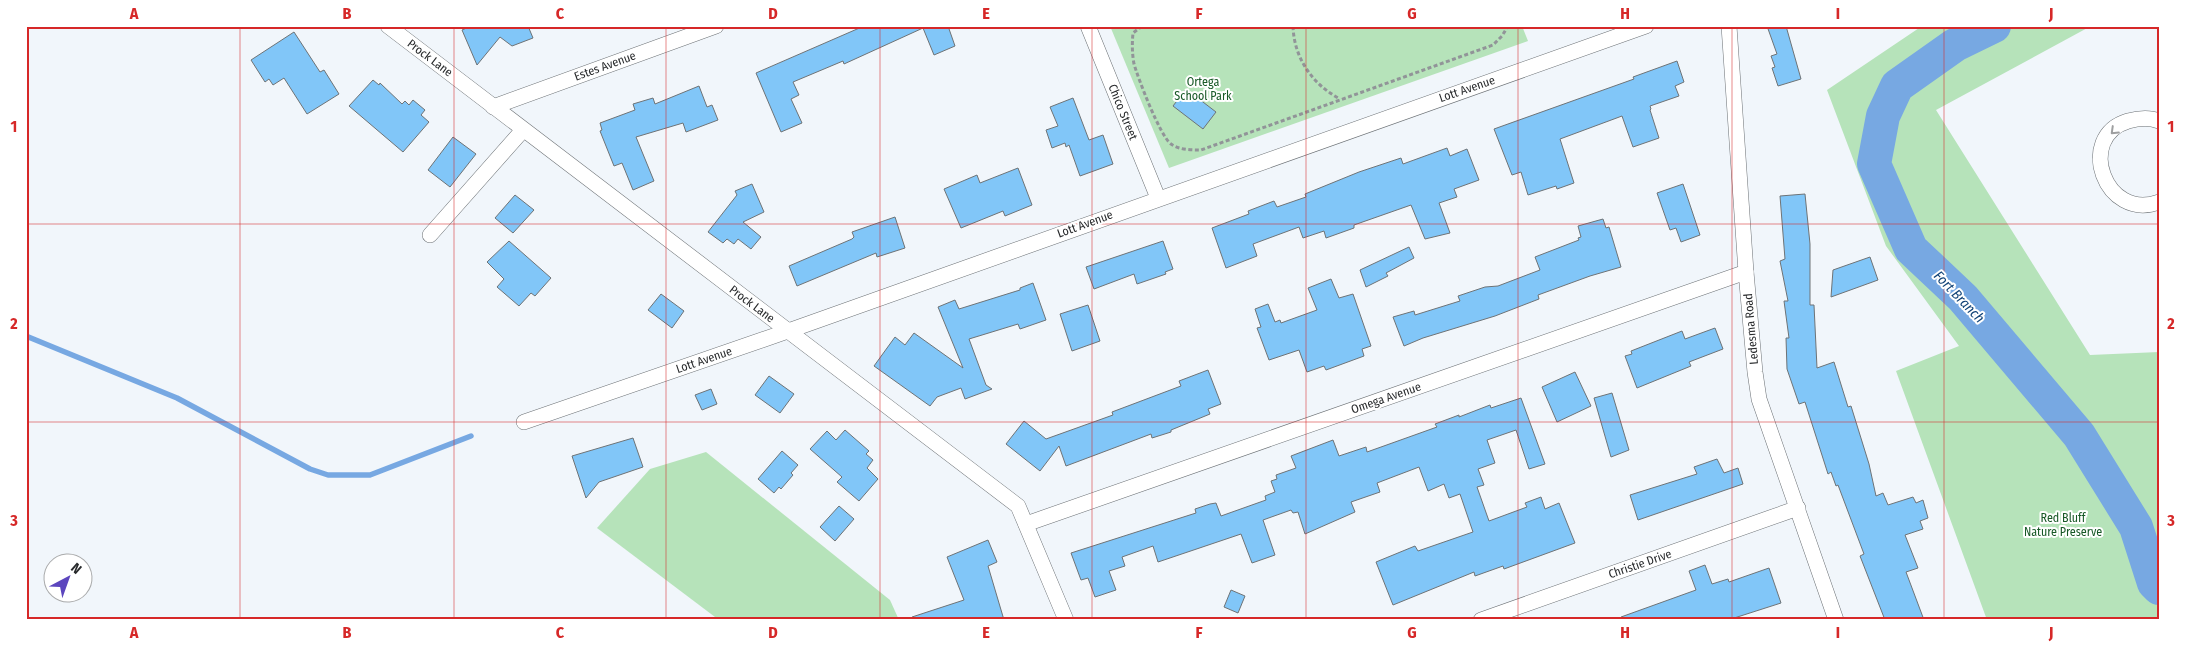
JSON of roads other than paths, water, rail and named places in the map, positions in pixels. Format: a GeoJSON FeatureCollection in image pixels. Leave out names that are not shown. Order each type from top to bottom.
{"type":"FeatureCollection","features":[{"type":"Feature","properties":{"kind":"street","name":"Prock Lane"},"geometry":{"type":"LineString","coordinates":[[388,26],[1018,506],[1066,620]]}},
{"type":"Feature","properties":{"kind":"street","name":"Estes Avenue"},"geometry":{"type":"LineString","coordinates":[[493,107],[716,26]]}},
{"type":"Feature","properties":{"kind":"street","name":"Chico Street"},"geometry":{"type":"LineString","coordinates":[[1088,26],[1158,198]]}},
{"type":"Feature","properties":{"kind":"street","name":"Lott Avenue"},"geometry":{"type":"LineString","coordinates":[[524,422],[788,331],[1646,26]]}},
{"type":"Feature","properties":{"kind":"street","name":"Ledesma Road"},"geometry":{"type":"LineString","coordinates":[[1729,26],[1746,272],[1759,399],[1836,620]]}},
{"type":"Feature","properties":{"kind":"street"},"geometry":{"type":"LineString","coordinates":[[2159,121],[2138,118],[2123,123],[2112,132],[2103,144],[2100,159],[2102,174],[2108,186],[2117,196],[2129,202],[2143,205],[2159,202]]}},
{"type":"Feature","properties":{"kind":"street"},"geometry":{"type":"LineString","coordinates":[[430,235],[523,130]]}},
{"type":"Feature","properties":{"kind":"street","name":"Omega Avenue"},"geometry":{"type":"LineString","coordinates":[[1026,524],[1746,272]]}},
{"type":"Feature","properties":{"kind":"street","name":"Christie Drive"},"geometry":{"type":"LineString","coordinates":[[1481,620],[1798,508]]}},
{"type":"Feature","properties":{"kind":"waterway","name":"Fort Branch"},"geometry":{"type":"LineString","coordinates":[[1994,26],[1955,45],[1897,86],[1883,116],[1874,164],[1911,249],[1963,298],[2079,435],[2136,527],[2154,583],[2159,588]]}},
{"type":"Feature","properties":{"kind":"waterway"},"geometry":{"type":"LineString","coordinates":[[26,336],[177,398],[310,469],[328,475],[370,475],[471,436]]}},
{"type":"Feature","properties":{"kind":"park label","name":"Ortega School Park"},"geometry":{"type":"Point","coordinates":[1203,89]}},
{"type":"Feature","properties":{"kind":"park label","name":"Red Bluff Nature Preserve"},"geometry":{"type":"Point","coordinates":[2063,525]}}]}
